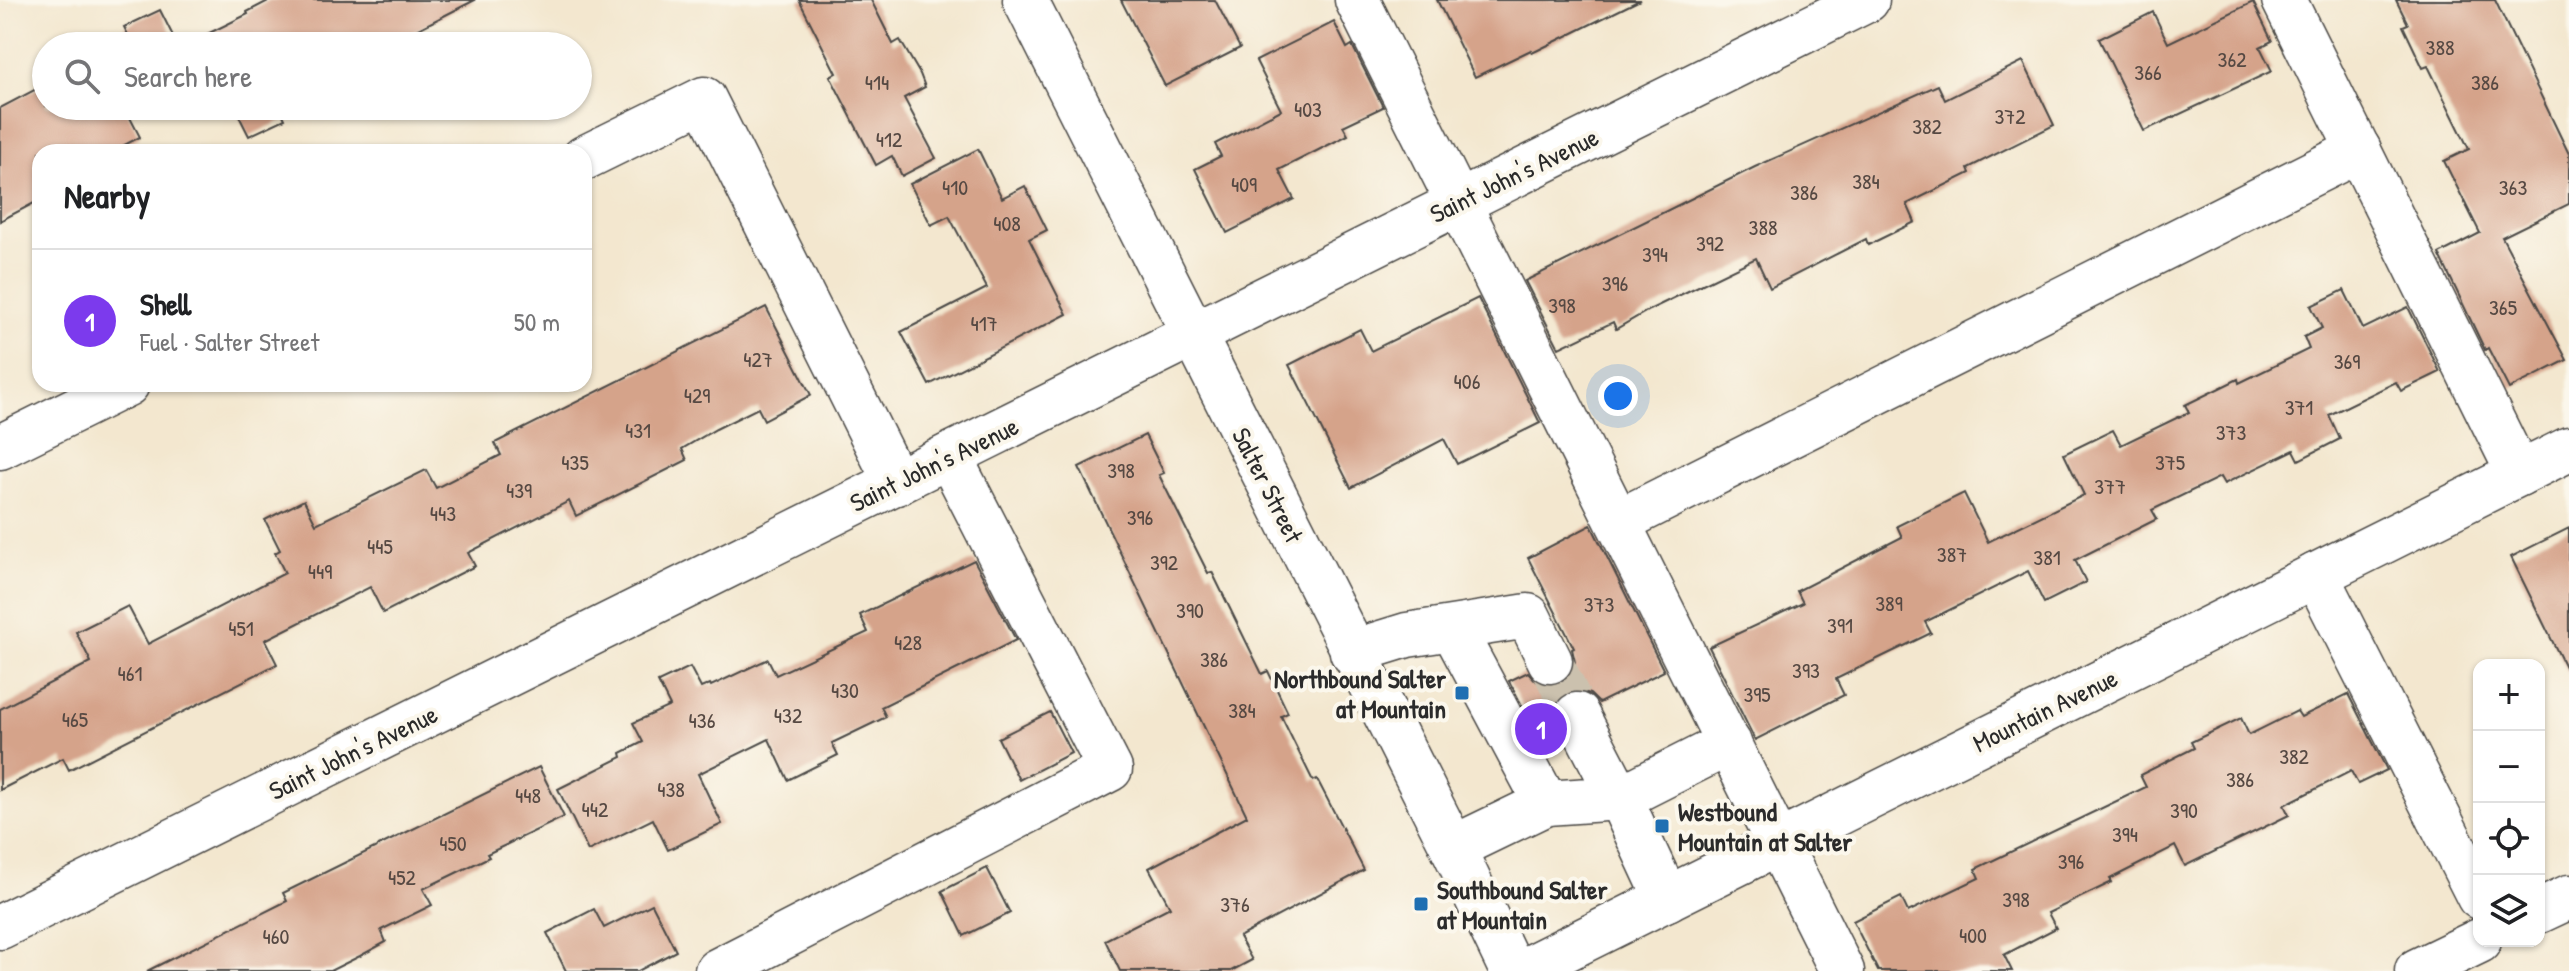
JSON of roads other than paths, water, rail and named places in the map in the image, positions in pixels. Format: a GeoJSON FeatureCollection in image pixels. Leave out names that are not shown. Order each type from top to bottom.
{"type":"FeatureCollection","features":[{"type":"Feature","properties":{"kind":"main road","name":"Salter Street"},"geometry":{"type":"LineString","coordinates":[[1025,0],[1453,848],[1512,971]]}},
{"type":"Feature","properties":{"kind":"main road"},"geometry":{"type":"LineString","coordinates":[[1357,0],[1842,971]]}},
{"type":"Feature","properties":{"kind":"main road","name":"Saint John's Avenue"},"geometry":{"type":"LineString","coordinates":[[0,927],[1867,0]]}},
{"type":"Feature","properties":{"kind":"main road"},"geometry":{"type":"LineString","coordinates":[[2284,0],[2519,474]]}},
{"type":"Feature","properties":{"kind":"main road"},"geometry":{"type":"LineString","coordinates":[[592,154],[704,99],[896,483]]}},
{"type":"Feature","properties":{"kind":"main road"},"geometry":{"type":"LineString","coordinates":[[1618,522],[2359,150]]}},
{"type":"Feature","properties":{"kind":"main road"},"geometry":{"type":"LineString","coordinates":[[0,447],[111,392]]}},
{"type":"Feature","properties":{"kind":"main road","name":"Mountain Avenue"},"geometry":{"type":"LineString","coordinates":[[1522,971],[2569,449]]}},
{"type":"Feature","properties":{"kind":"main road"},"geometry":{"type":"LineString","coordinates":[[717,971],[1110,769],[949,456]]}},
{"type":"Feature","properties":{"kind":"main road"},"geometry":{"type":"LineString","coordinates":[[2316,575],[2473,885]]}},
{"type":"Feature","properties":{"kind":"main road"},"geometry":{"type":"LineString","coordinates":[[1352,652],[1407,635],[1528,616],[1550,661]]}},
{"type":"Feature","properties":{"kind":"main road"},"geometry":{"type":"LineString","coordinates":[[1453,629],[1546,803]]}},
{"type":"Feature","properties":{"kind":"main road"},"geometry":{"type":"LineString","coordinates":[[1577,715],[1667,899]]}},
{"type":"Feature","properties":{"kind":"main road"},"geometry":{"type":"LineString","coordinates":[[1453,848],[1546,803],[1620,798],[1729,743]]}},
{"type":"Feature","properties":{"kind":"main road"},"geometry":{"type":"LineString","coordinates":[[2545,908],[2569,897]]}},
{"type":"Feature","properties":{"kind":"main road"},"geometry":{"type":"LineString","coordinates":[[2417,971],[2473,944]]}},
{"type":"Feature","properties":{"kind":"tunnel"},"geometry":{"type":"LineString","coordinates":[[1550,661],[1577,715]]}},
{"type":"Feature","properties":{"kind":"place","name":"Northbound Salter at Mountain"},"geometry":{"type":"Point","coordinates":[1462,693]}},
{"type":"Feature","properties":{"kind":"place","name":"Shell"},"geometry":{"type":"Point","coordinates":[1541,729]}},
{"type":"Feature","properties":{"kind":"place","name":"Westbound Mountain at Salter"},"geometry":{"type":"Point","coordinates":[1662,826]}},
{"type":"Feature","properties":{"kind":"place","name":"Southbound Salter at Mountain"},"geometry":{"type":"Point","coordinates":[1421,904]}}]}
